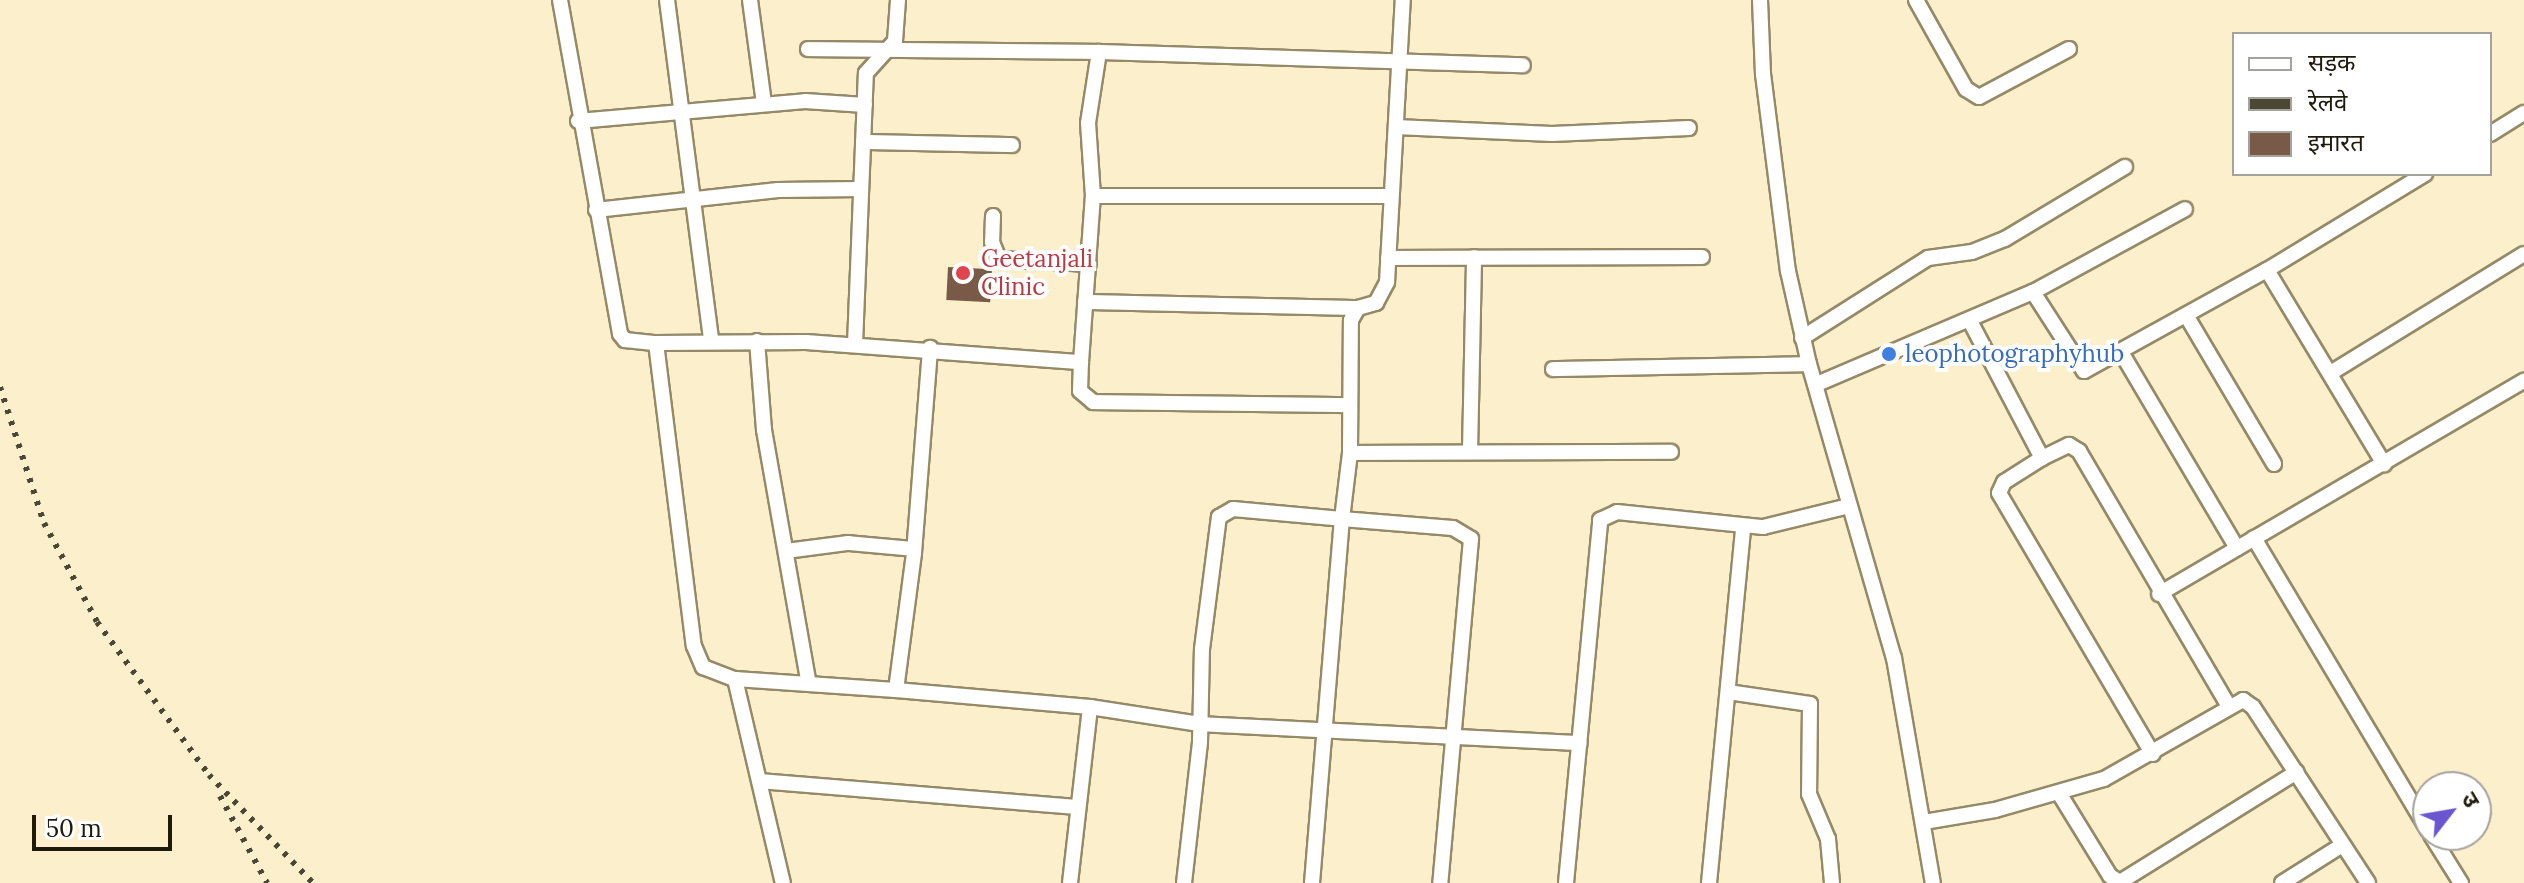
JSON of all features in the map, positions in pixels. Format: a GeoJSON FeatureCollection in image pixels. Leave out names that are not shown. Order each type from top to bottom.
{"type":"FeatureCollection","features":[{"type":"Feature","properties":{"kind":"street"},"geometry":{"type":"LineString","coordinates":[[560,0],[578,121],[620,334],[625,340],[656,343],[711,340],[855,344],[1081,362]]}},
{"type":"Feature","properties":{"kind":"street"},"geometry":{"type":"LineString","coordinates":[[667,0],[711,340]]}},
{"type":"Feature","properties":{"kind":"street"},"geometry":{"type":"LineString","coordinates":[[750,0],[764,104]]}},
{"type":"Feature","properties":{"kind":"street"},"geometry":{"type":"LineString","coordinates":[[855,344],[866,73],[890,50],[898,32],[898,0]]}},
{"type":"Feature","properties":{"kind":"street"},"geometry":{"type":"LineString","coordinates":[[1085,302],[1372,306],[1384,292],[1388,258],[1403,0]]}},
{"type":"Feature","properties":{"kind":"street"},"geometry":{"type":"LineString","coordinates":[[1760,0],[1763,74],[1788,271],[1809,364],[1894,658],[1933,883]]}},
{"type":"Feature","properties":{"kind":"street"},"geometry":{"type":"LineString","coordinates":[[1916,0],[1966,89],[1979,97],[2069,49]]}},
{"type":"Feature","properties":{"kind":"street"},"geometry":{"type":"LineString","coordinates":[[808,49],[1099,52],[1523,65]]}},
{"type":"Feature","properties":{"kind":"street"},"geometry":{"type":"LineString","coordinates":[[1099,52],[1088,123],[1093,196],[1081,362],[1082,396],[1093,402],[1350,405]]}},
{"type":"Feature","properties":{"kind":"street"},"geometry":{"type":"LineString","coordinates":[[578,121],[764,104],[865,105]]}},
{"type":"Feature","properties":{"kind":"street"},"geometry":{"type":"LineString","coordinates":[[2492,133],[2524,113]]}},
{"type":"Feature","properties":{"kind":"street"},"geometry":{"type":"LineString","coordinates":[[1396,127],[1552,134],[1689,128]]}},
{"type":"Feature","properties":{"kind":"street"},"geometry":{"type":"LineString","coordinates":[[863,142],[1012,145]]}},
{"type":"Feature","properties":{"kind":"street"},"geometry":{"type":"LineString","coordinates":[[1802,338],[1928,258],[1972,252],[2005,239],[2125,167]]}},
{"type":"Feature","properties":{"kind":"street"},"geometry":{"type":"LineString","coordinates":[[2033,292],[2081,370],[2121,352],[2267,270],[2422,176]]}},
{"type":"Feature","properties":{"kind":"street"},"geometry":{"type":"LineString","coordinates":[[596,210],[692,198],[861,189]]}},
{"type":"Feature","properties":{"kind":"street"},"geometry":{"type":"LineString","coordinates":[[1093,196],[1390,196]]}},
{"type":"Feature","properties":{"kind":"street"},"geometry":{"type":"LineString","coordinates":[[1817,384],[2033,292],[2185,209]]}},
{"type":"Feature","properties":{"kind":"street"},"geometry":{"type":"LineString","coordinates":[[993,216],[992,242],[999,259],[1089,264]]}},
{"type":"Feature","properties":{"kind":"street"},"geometry":{"type":"LineString","coordinates":[[2332,372],[2524,254]]}},
{"type":"Feature","properties":{"kind":"street"},"geometry":{"type":"LineString","coordinates":[[1470,452],[1474,257]]}},
{"type":"Feature","properties":{"kind":"street"},"geometry":{"type":"LineString","coordinates":[[1388,258],[1702,257]]}},
{"type":"Feature","properties":{"kind":"street"},"geometry":{"type":"LineString","coordinates":[[2267,270],[2332,372],[2384,464]]}},
{"type":"Feature","properties":{"kind":"street"},"geometry":{"type":"LineString","coordinates":[[1312,883],[1350,453],[1351,320],[1358,308]]}},
{"type":"Feature","properties":{"kind":"street"},"geometry":{"type":"LineString","coordinates":[[2186,315],[2274,464]]}},
{"type":"Feature","properties":{"kind":"street"},"geometry":{"type":"LineString","coordinates":[[1970,321],[2042,458]]}},
{"type":"Feature","properties":{"kind":"street"},"geometry":{"type":"LineString","coordinates":[[757,341],[764,430],[808,680]]}},
{"type":"Feature","properties":{"kind":"street"},"geometry":{"type":"LineString","coordinates":[[656,343],[694,646],[703,667],[735,679],[808,680],[1090,707],[1200,724],[1326,727],[1580,743]]}},
{"type":"Feature","properties":{"kind":"street"},"geometry":{"type":"LineString","coordinates":[[896,690],[914,549],[930,348]]}},
{"type":"Feature","properties":{"kind":"street"},"geometry":{"type":"LineString","coordinates":[[2121,352],[2237,548]]}},
{"type":"Feature","properties":{"kind":"street"},"geometry":{"type":"LineString","coordinates":[[1553,369],[1809,364]]}},
{"type":"Feature","properties":{"kind":"street"},"geometry":{"type":"LineString","coordinates":[[2159,594],[2524,381]]}},
{"type":"Feature","properties":{"kind":"street"},"geometry":{"type":"LineString","coordinates":[[2153,754],[1999,493],[2004,482],[2042,458],[2074,446],[2159,594],[2228,705]]}},
{"type":"Feature","properties":{"kind":"street"},"geometry":{"type":"LineString","coordinates":[[1350,453],[1671,452]]}},
{"type":"Feature","properties":{"kind":"street"},"geometry":{"type":"LineString","coordinates":[[1566,883],[1600,520],[1617,512],[1743,527],[1849,506]]}},
{"type":"Feature","properties":{"kind":"street"},"geometry":{"type":"LineString","coordinates":[[1184,883],[1200,724],[1202,649],[1222,513],[1233,509],[1453,528],[1469,534],[1471,557],[1451,735],[1440,883]]}},
{"type":"Feature","properties":{"kind":"street"},"geometry":{"type":"LineString","coordinates":[[1709,883],[1743,527]]}},
{"type":"Feature","properties":{"kind":"street"},"geometry":{"type":"LineString","coordinates":[[2254,538],[2412,803]]}},
{"type":"Feature","properties":{"kind":"street"},"geometry":{"type":"LineString","coordinates":[[786,551],[848,543],[914,549]]}},
{"type":"Feature","properties":{"kind":"street"},"geometry":{"type":"LineString","coordinates":[[735,679],[783,883],[789,883]]}},
{"type":"Feature","properties":{"kind":"street"},"geometry":{"type":"LineString","coordinates":[[1728,692],[1810,704],[1809,794],[1828,839],[1832,883]]}},
{"type":"Feature","properties":{"kind":"street"},"geometry":{"type":"LineString","coordinates":[[1924,822],[2059,793],[2153,754],[2228,705],[2249,702],[2368,883]]}},
{"type":"Feature","properties":{"kind":"street"},"geometry":{"type":"LineString","coordinates":[[1070,883],[1076,807],[1090,707]]}},
{"type":"Feature","properties":{"kind":"street"},"geometry":{"type":"LineString","coordinates":[[2059,793],[2116,882],[2126,879],[2297,772]]}},
{"type":"Feature","properties":{"kind":"street"},"geometry":{"type":"LineString","coordinates":[[760,781],[1076,807]]}},
{"type":"Feature","properties":{"kind":"street"},"geometry":{"type":"LineString","coordinates":[[2282,883],[2342,845]]}},
{"type":"Feature","properties":{"kind":"street"},"geometry":{"type":"LineString","coordinates":[[2441,851],[2461,883]]}},
{"type":"Feature","properties":{"kind":"building"},"geometry":{"type":"Polygon","coordinates":[[[948,267],[992,269],[990,302],[946,300],[948,267]]]}},
{"type":"Feature","properties":{"kind":"railway"},"geometry":{"type":"LineString","coordinates":[[0,387],[44,523],[97,622],[209,775],[313,883]]}},
{"type":"Feature","properties":{"kind":"railway"},"geometry":{"type":"LineString","coordinates":[[220,796],[267,883]]}},
{"type":"Feature","properties":{"kind":"place","name":"Geetanjali Clinic"},"geometry":{"type":"Point","coordinates":[963,273]}},
{"type":"Feature","properties":{"kind":"place","name":"leophotographyhub"},"geometry":{"type":"Point","coordinates":[1889,354]}}]}
